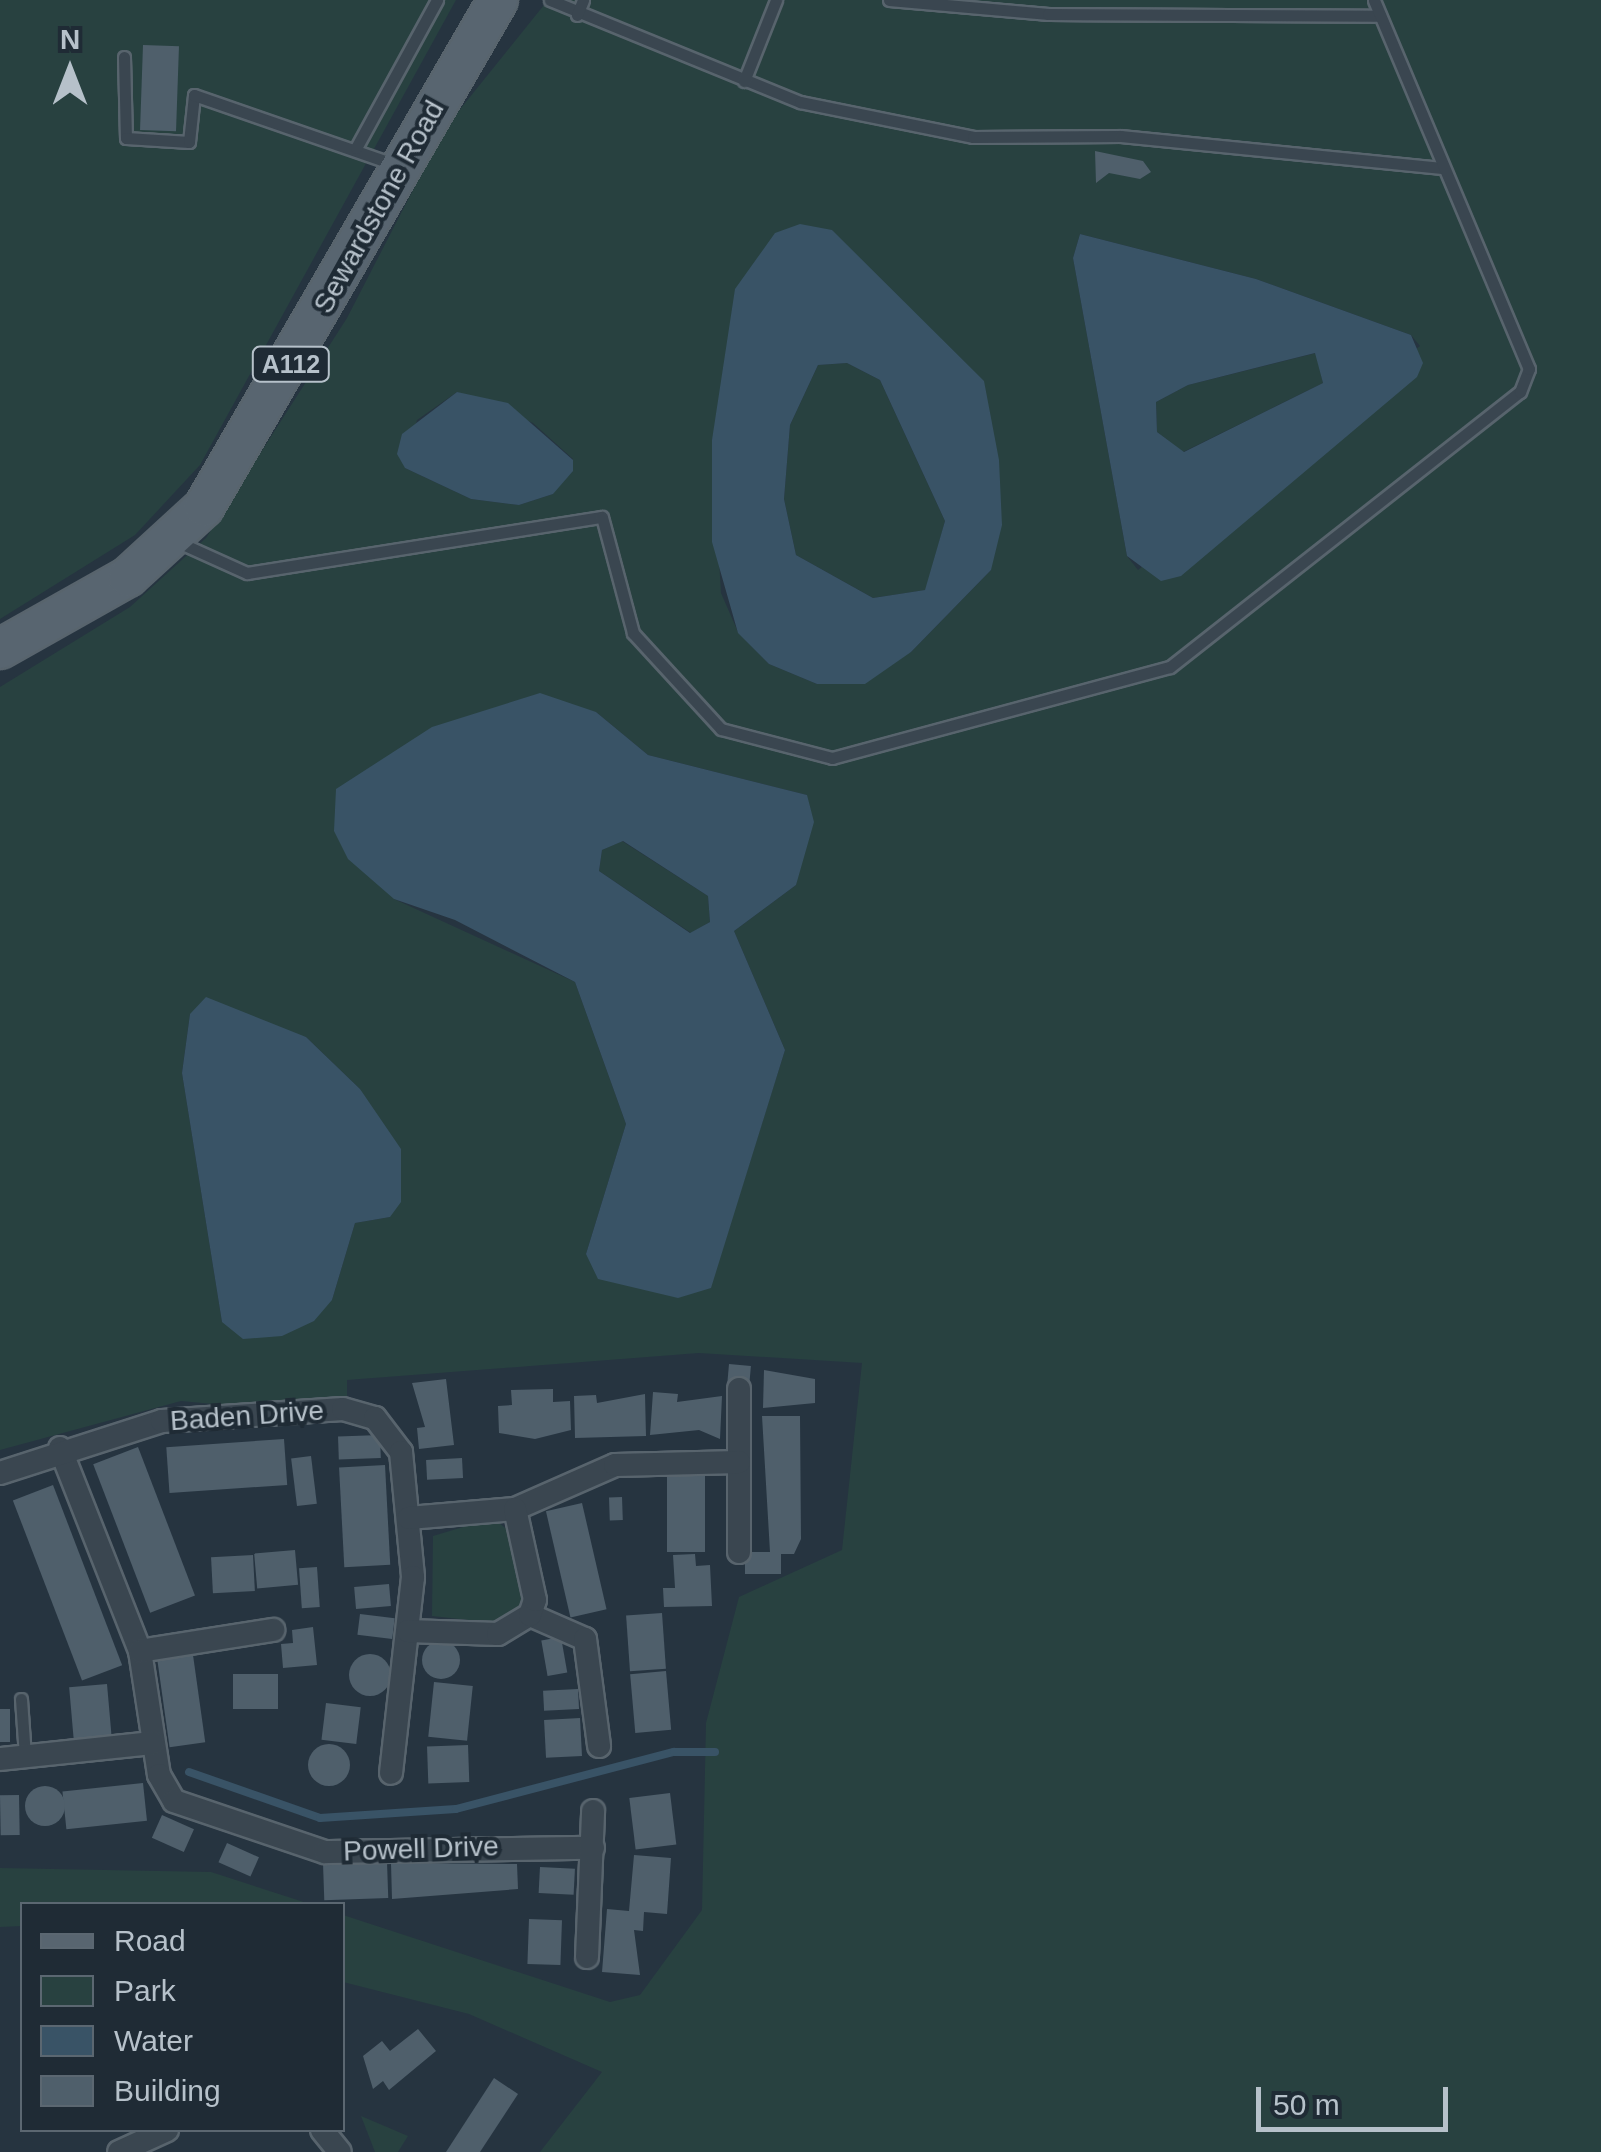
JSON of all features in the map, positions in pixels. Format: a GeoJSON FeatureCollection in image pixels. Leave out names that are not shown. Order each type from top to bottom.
{"type":"FeatureCollection","features":[{"type":"Feature","properties":{"kind":"main road","name":"Sewardstone Road"},"geometry":{"type":"LineString","coordinates":[[0,649],[174,540],[266,410],[400,166],[498,0]]}},
{"type":"Feature","properties":{"kind":"street"},"geometry":{"type":"LineString","coordinates":[[738,1389],[739,1552]]}},
{"type":"Feature","properties":{"kind":"street","name":"Baden Drive"},"geometry":{"type":"LineString","coordinates":[[0,1473],[60,1448],[162,1421],[343,1409],[390,1430],[409,1518],[408,1632],[390,1773]]}},
{"type":"Feature","properties":{"kind":"street","name":"Powell Drive"},"geometry":{"type":"LineString","coordinates":[[60,1448],[140,1651],[153,1742],[174,1801],[325,1852],[593,1848]]}},
{"type":"Feature","properties":{"kind":"street"},"geometry":{"type":"LineString","coordinates":[[409,1518],[515,1509],[615,1464],[738,1462]]}},
{"type":"Feature","properties":{"kind":"street"},"geometry":{"type":"LineString","coordinates":[[408,1632],[498,1634],[530,1615],[536,1600],[515,1509]]}},
{"type":"Feature","properties":{"kind":"street"},"geometry":{"type":"LineString","coordinates":[[530,1615],[585,1639],[599,1746]]}},
{"type":"Feature","properties":{"kind":"street"},"geometry":{"type":"LineString","coordinates":[[140,1651],[273,1630]]}},
{"type":"Feature","properties":{"kind":"street"},"geometry":{"type":"LineString","coordinates":[[0,1759],[153,1742]]}},
{"type":"Feature","properties":{"kind":"street"},"geometry":{"type":"LineString","coordinates":[[587,1957],[594,1811]]}},
{"type":"Feature","properties":{"kind":"street"},"geometry":{"type":"LineString","coordinates":[[118,2152],[163,2132]]}},
{"type":"Feature","properties":{"kind":"street"},"geometry":{"type":"LineString","coordinates":[[324,2132],[340,2152]]}},
{"type":"Feature","properties":{"kind":"lane"},"geometry":{"type":"LineString","coordinates":[[356,148],[436,0]]}},
{"type":"Feature","properties":{"kind":"lane"},"geometry":{"type":"LineString","coordinates":[[550,0],[577,15],[800,102],[973,137],[1121,136],[1441,168]]}},
{"type":"Feature","properties":{"kind":"lane"},"geometry":{"type":"LineString","coordinates":[[577,15],[583,0]]}},
{"type":"Feature","properties":{"kind":"lane"},"geometry":{"type":"LineString","coordinates":[[744,81],[776,0]]}},
{"type":"Feature","properties":{"kind":"lane"},"geometry":{"type":"LineString","coordinates":[[889,0],[1048,14],[1380,16]]}},
{"type":"Feature","properties":{"kind":"lane"},"geometry":{"type":"LineString","coordinates":[[174,540],[247,573],[602,517],[633,633],[722,729],[832,758],[1170,667],[1520,392],[1524,345],[1441,168],[1374,0]]}},
{"type":"Feature","properties":{"kind":"lane"},"geometry":{"type":"LineString","coordinates":[[124,57],[126,138],[189,142],[194,95],[400,166]]}},
{"type":"Feature","properties":{"kind":"lane"},"geometry":{"type":"LineString","coordinates":[[20,1699],[25,1756]]}},
{"type":"Feature","properties":{"kind":"green space"},"geometry":{"type":"Polygon","coordinates":[[[0,0],[456,0],[200,465],[135,535],[0,619],[0,0]]]}},
{"type":"Feature","properties":{"kind":"green space"},"geometry":{"type":"Polygon","coordinates":[[[548,0],[1601,0],[1601,2152],[540,2152],[602,2072],[469,2014],[345,1983],[345,1916],[610,2002],[640,1995],[702,1910],[706,1723],[739,1597],[842,1550],[862,1363],[699,1353],[347,1380],[347,1396],[245,1407],[181,1401],[0,1450],[0,687],[130,607],[206,538],[347,318],[445,128],[548,0]],[[832,230],[712,440],[721,593],[738,632],[769,664],[817,684],[911,652],[991,570],[832,230]],[[1080,234],[1073,258],[1127,556],[1138,570],[1420,346],[1411,335],[1256,279],[1080,234]],[[457,392],[417,420],[405,468],[471,499],[519,505],[553,494],[573,459],[533,423],[457,392]],[[596,712],[394,899],[575,982],[626,1124],[586,1254],[710,1288],[785,1050],[734,931],[796,885],[807,795],[648,755],[596,712]],[[190,1014],[182,1073],[222,1322],[332,1300],[355,1223],[390,1217],[360,1089],[306,1037],[190,1014]]]}},
{"type":"Feature","properties":{"kind":"green space"},"geometry":{"type":"Polygon","coordinates":[[[1316,353],[1323,383],[1183,452],[1157,432],[1156,402],[1188,385],[1316,353]]]}},
{"type":"Feature","properties":{"kind":"green space"},"geometry":{"type":"Polygon","coordinates":[[[847,363],[880,380],[945,521],[926,590],[873,598],[796,555],[784,499],[790,425],[818,365],[847,363]]]}},
{"type":"Feature","properties":{"kind":"green space"},"geometry":{"type":"Polygon","coordinates":[[[622,841],[708,896],[710,922],[691,933],[599,871],[602,850],[622,841]]]}},
{"type":"Feature","properties":{"kind":"green space"},"geometry":{"type":"Polygon","coordinates":[[[493,1518],[509,1531],[524,1607],[496,1623],[432,1616],[433,1536],[493,1518]]]}},
{"type":"Feature","properties":{"kind":"green space"},"geometry":{"type":"Polygon","coordinates":[[[0,1868],[211,1872],[304,1902],[20,1902],[20,1926],[0,1927],[0,1868]]]}},
{"type":"Feature","properties":{"kind":"green space"},"geometry":{"type":"Polygon","coordinates":[[[361,2116],[408,2136],[398,2152],[375,2152],[361,2116]]]}},
{"type":"Feature","properties":{"kind":"water"},"geometry":{"type":"Polygon","coordinates":[[[800,224],[832,230],[984,381],[999,460],[1002,525],[991,570],[911,652],[865,684],[817,684],[769,664],[738,633],[712,542],[712,440],[735,289],[775,233],[800,224]],[[847,363],[818,365],[790,425],[784,499],[796,555],[873,598],[925,590],[945,521],[880,380],[847,363]]]}},
{"type":"Feature","properties":{"kind":"water"},"geometry":{"type":"Polygon","coordinates":[[[1080,234],[1256,279],[1411,335],[1423,363],[1417,377],[1181,576],[1161,581],[1127,556],[1073,258],[1080,234]],[[1315,353],[1188,385],[1156,402],[1157,432],[1184,452],[1323,383],[1315,353]]]}},
{"type":"Feature","properties":{"kind":"water"},"geometry":{"type":"Polygon","coordinates":[[[457,392],[508,403],[573,460],[573,471],[553,494],[519,505],[471,499],[405,468],[397,454],[402,434],[457,392]]]}},
{"type":"Feature","properties":{"kind":"water"},"geometry":{"type":"Polygon","coordinates":[[[540,693],[596,712],[648,755],[807,795],[814,822],[796,885],[734,931],[785,1050],[711,1288],[678,1298],[598,1279],[586,1254],[626,1124],[575,982],[455,920],[394,899],[348,859],[334,831],[336,789],[432,727],[540,693]],[[623,841],[602,850],[599,871],[690,933],[710,922],[708,896],[623,841]]]}},
{"type":"Feature","properties":{"kind":"water"},"geometry":{"type":"Polygon","coordinates":[[[206,997],[306,1037],[360,1089],[401,1149],[401,1202],[390,1217],[355,1223],[332,1300],[314,1321],[282,1336],[243,1339],[222,1322],[182,1073],[190,1014],[206,997]]]}},
{"type":"Feature","properties":{"kind":"building"},"geometry":{"type":"Polygon","coordinates":[[[143,45],[179,46],[176,131],[140,130],[143,45]]]}},
{"type":"Feature","properties":{"kind":"building"},"geometry":{"type":"Polygon","coordinates":[[[1095,151],[1143,161],[1151,172],[1140,179],[1109,173],[1096,183],[1095,151]]]}},
{"type":"Feature","properties":{"kind":"building"},"geometry":{"type":"Polygon","coordinates":[[[729,1364],[751,1366],[749,1389],[727,1387],[729,1364]]]}},
{"type":"Feature","properties":{"kind":"building"},"geometry":{"type":"Polygon","coordinates":[[[764,1370],[815,1379],[815,1403],[763,1408],[764,1370]]]}},
{"type":"Feature","properties":{"kind":"building"},"geometry":{"type":"Polygon","coordinates":[[[446,1379],[454,1445],[419,1449],[417,1428],[425,1427],[412,1383],[446,1379]]]}},
{"type":"Feature","properties":{"kind":"building"},"geometry":{"type":"Polygon","coordinates":[[[553,1389],[553,1402],[570,1401],[571,1430],[535,1439],[499,1433],[498,1406],[512,1405],[511,1390],[553,1389]]]}},
{"type":"Feature","properties":{"kind":"building"},"geometry":{"type":"Polygon","coordinates":[[[653,1392],[678,1394],[677,1402],[722,1396],[720,1439],[699,1430],[650,1435],[653,1392]]]}},
{"type":"Feature","properties":{"kind":"building"},"geometry":{"type":"Polygon","coordinates":[[[645,1394],[646,1436],[575,1438],[574,1396],[596,1395],[597,1403],[645,1394]]]}},
{"type":"Feature","properties":{"kind":"building"},"geometry":{"type":"Polygon","coordinates":[[[762,1416],[800,1416],[801,1539],[794,1554],[781,1554],[781,1574],[745,1574],[745,1552],[770,1552],[762,1416]]]}},
{"type":"Feature","properties":{"kind":"building"},"geometry":{"type":"Polygon","coordinates":[[[380,1435],[381,1458],[339,1459],[338,1436],[380,1435]]]}},
{"type":"Feature","properties":{"kind":"building"},"geometry":{"type":"Polygon","coordinates":[[[284,1439],[287,1485],[169,1493],[166,1447],[284,1439]]]}},
{"type":"Feature","properties":{"kind":"building"},"geometry":{"type":"Polygon","coordinates":[[[138,1447],[195,1595],[150,1613],[93,1464],[138,1447]]]}},
{"type":"Feature","properties":{"kind":"building"},"geometry":{"type":"Polygon","coordinates":[[[311,1456],[317,1504],[297,1506],[291,1458],[311,1456]]]}},
{"type":"Feature","properties":{"kind":"building"},"geometry":{"type":"Polygon","coordinates":[[[462,1458],[463,1478],[427,1480],[426,1460],[462,1458]]]}},
{"type":"Feature","properties":{"kind":"building"},"geometry":{"type":"Polygon","coordinates":[[[385,1465],[390,1565],[344,1567],[339,1467],[385,1465]]]}},
{"type":"Feature","properties":{"kind":"building"},"geometry":{"type":"Polygon","coordinates":[[[667,1472],[705,1472],[705,1552],[667,1552],[667,1472]]]}},
{"type":"Feature","properties":{"kind":"building"},"geometry":{"type":"Polygon","coordinates":[[[53,1485],[122,1665],[82,1681],[13,1500],[53,1485]]]}},
{"type":"Feature","properties":{"kind":"building"},"geometry":{"type":"Polygon","coordinates":[[[609,1497],[622,1497],[623,1520],[610,1520],[609,1497]]]}},
{"type":"Feature","properties":{"kind":"building"},"geometry":{"type":"Polygon","coordinates":[[[582,1503],[607,1609],[570,1618],[546,1511],[582,1503]]]}},
{"type":"Feature","properties":{"kind":"building"},"geometry":{"type":"Polygon","coordinates":[[[295,1550],[298,1585],[257,1588],[254,1554],[295,1550]]]}},
{"type":"Feature","properties":{"kind":"building"},"geometry":{"type":"Polygon","coordinates":[[[695,1554],[696,1566],[710,1565],[712,1606],[664,1607],[663,1588],[675,1588],[673,1555],[695,1554]]]}},
{"type":"Feature","properties":{"kind":"building"},"geometry":{"type":"Polygon","coordinates":[[[253,1555],[255,1591],[213,1593],[211,1557],[253,1555]]]}},
{"type":"Feature","properties":{"kind":"building"},"geometry":{"type":"Polygon","coordinates":[[[317,1567],[320,1607],[302,1608],[299,1568],[317,1567]]]}},
{"type":"Feature","properties":{"kind":"building"},"geometry":{"type":"Polygon","coordinates":[[[389,1584],[391,1606],[356,1609],[354,1587],[389,1584]]]}},
{"type":"Feature","properties":{"kind":"building"},"geometry":{"type":"Polygon","coordinates":[[[662,1613],[666,1669],[630,1671],[626,1616],[662,1613]]]}},
{"type":"Feature","properties":{"kind":"building"},"geometry":{"type":"Polygon","coordinates":[[[360,1614],[395,1618],[392,1639],[357,1635],[360,1614]]]}},
{"type":"Feature","properties":{"kind":"building"},"geometry":{"type":"Polygon","coordinates":[[[313,1627],[317,1665],[283,1668],[281,1644],[293,1643],[292,1630],[313,1627]]]}},
{"type":"Feature","properties":{"kind":"building"},"geometry":{"type":"Polygon","coordinates":[[[561,1637],[567,1672],[548,1676],[541,1640],[561,1637]]]}},
{"type":"Feature","properties":{"kind":"building"},"geometry":{"type":"Polygon","coordinates":[[[441,1641],[454,1647],[460,1660],[454,1673],[441,1679],[428,1673],[422,1660],[428,1647],[441,1641]]]}},
{"type":"Feature","properties":{"kind":"building"},"geometry":{"type":"Polygon","coordinates":[[[370,1654],[385,1660],[391,1675],[385,1690],[370,1696],[355,1690],[349,1675],[355,1660],[370,1654]]]}},
{"type":"Feature","properties":{"kind":"building"},"geometry":{"type":"Polygon","coordinates":[[[193,1655],[205,1742],[170,1747],[157,1660],[193,1655]]]}},
{"type":"Feature","properties":{"kind":"building"},"geometry":{"type":"Polygon","coordinates":[[[666,1671],[671,1730],[635,1733],[630,1674],[666,1671]]]}},
{"type":"Feature","properties":{"kind":"building"},"geometry":{"type":"Polygon","coordinates":[[[233,1674],[278,1674],[278,1709],[233,1709],[233,1674]]]}},
{"type":"Feature","properties":{"kind":"building"},"geometry":{"type":"Polygon","coordinates":[[[434,1682],[473,1686],[467,1741],[428,1737],[434,1682]]]}},
{"type":"Feature","properties":{"kind":"building"},"geometry":{"type":"Polygon","coordinates":[[[107,1684],[112,1737],[74,1740],[69,1687],[107,1684]]]}},
{"type":"Feature","properties":{"kind":"building"},"geometry":{"type":"Polygon","coordinates":[[[578,1689],[579,1709],[544,1711],[543,1691],[578,1689]]]}},
{"type":"Feature","properties":{"kind":"building"},"geometry":{"type":"Polygon","coordinates":[[[326,1703],[361,1707],[356,1744],[321,1740],[326,1703]]]}},
{"type":"Feature","properties":{"kind":"building"},"geometry":{"type":"Polygon","coordinates":[[[0,1709],[10,1709],[10,1742],[0,1742],[0,1709]]]}},
{"type":"Feature","properties":{"kind":"building"},"geometry":{"type":"Polygon","coordinates":[[[580,1718],[582,1756],[546,1758],[544,1720],[580,1718]]]}},
{"type":"Feature","properties":{"kind":"building"},"geometry":{"type":"Polygon","coordinates":[[[329,1744],[344,1750],[350,1765],[344,1780],[329,1786],[314,1780],[308,1765],[314,1750],[329,1744]]]}},
{"type":"Feature","properties":{"kind":"building"},"geometry":{"type":"Polygon","coordinates":[[[468,1745],[469,1782],[428,1783],[427,1746],[468,1745]]]}},
{"type":"Feature","properties":{"kind":"building"},"geometry":{"type":"Polygon","coordinates":[[[143,1783],[147,1821],[66,1829],[62,1791],[143,1783]]]}},
{"type":"Feature","properties":{"kind":"building"},"geometry":{"type":"Polygon","coordinates":[[[45,1786],[59,1792],[65,1806],[59,1820],[45,1826],[31,1820],[25,1806],[31,1792],[45,1786]]]}},
{"type":"Feature","properties":{"kind":"building"},"geometry":{"type":"Polygon","coordinates":[[[670,1793],[676,1845],[636,1850],[629,1798],[670,1793]]]}},
{"type":"Feature","properties":{"kind":"building"},"geometry":{"type":"Polygon","coordinates":[[[0,1795],[19,1795],[20,1835],[1,1835],[0,1795]]]}},
{"type":"Feature","properties":{"kind":"building"},"geometry":{"type":"Polygon","coordinates":[[[162,1815],[194,1829],[184,1852],[152,1838],[162,1815]]]}},
{"type":"Feature","properties":{"kind":"building"},"geometry":{"type":"Polygon","coordinates":[[[227,1843],[259,1857],[250,1876],[218,1862],[227,1843]]]}},
{"type":"Feature","properties":{"kind":"building"},"geometry":{"type":"Polygon","coordinates":[[[634,1855],[671,1858],[667,1914],[644,1912],[643,1931],[634,1930],[640,1975],[602,1972],[607,1909],[629,1911],[634,1855]]]}},
{"type":"Feature","properties":{"kind":"building"},"geometry":{"type":"Polygon","coordinates":[[[387,1862],[388,1898],[324,1900],[323,1864],[387,1862]]]}},
{"type":"Feature","properties":{"kind":"building"},"geometry":{"type":"Polygon","coordinates":[[[391,1863],[517,1864],[518,1889],[392,1899],[391,1863]]]}},
{"type":"Feature","properties":{"kind":"building"},"geometry":{"type":"Polygon","coordinates":[[[540,1867],[575,1869],[574,1895],[539,1893],[540,1867]]]}},
{"type":"Feature","properties":{"kind":"building"},"geometry":{"type":"Polygon","coordinates":[[[529,1919],[562,1920],[560,1965],[527,1964],[529,1919]]]}},
{"type":"Feature","properties":{"kind":"building"},"geometry":{"type":"Polygon","coordinates":[[[418,2029],[436,2051],[389,2090],[383,2081],[373,2089],[363,2056],[382,2041],[390,2051],[418,2029]]]}},
{"type":"Feature","properties":{"kind":"building"},"geometry":{"type":"Polygon","coordinates":[[[494,2078],[518,2094],[480,2152],[446,2152],[494,2078]]]}},
{"type":"Feature","properties":{"kind":"waterway"},"geometry":{"type":"LineString","coordinates":[[189,1772],[320,1818],[456,1809],[674,1752],[715,1752]]}}]}
